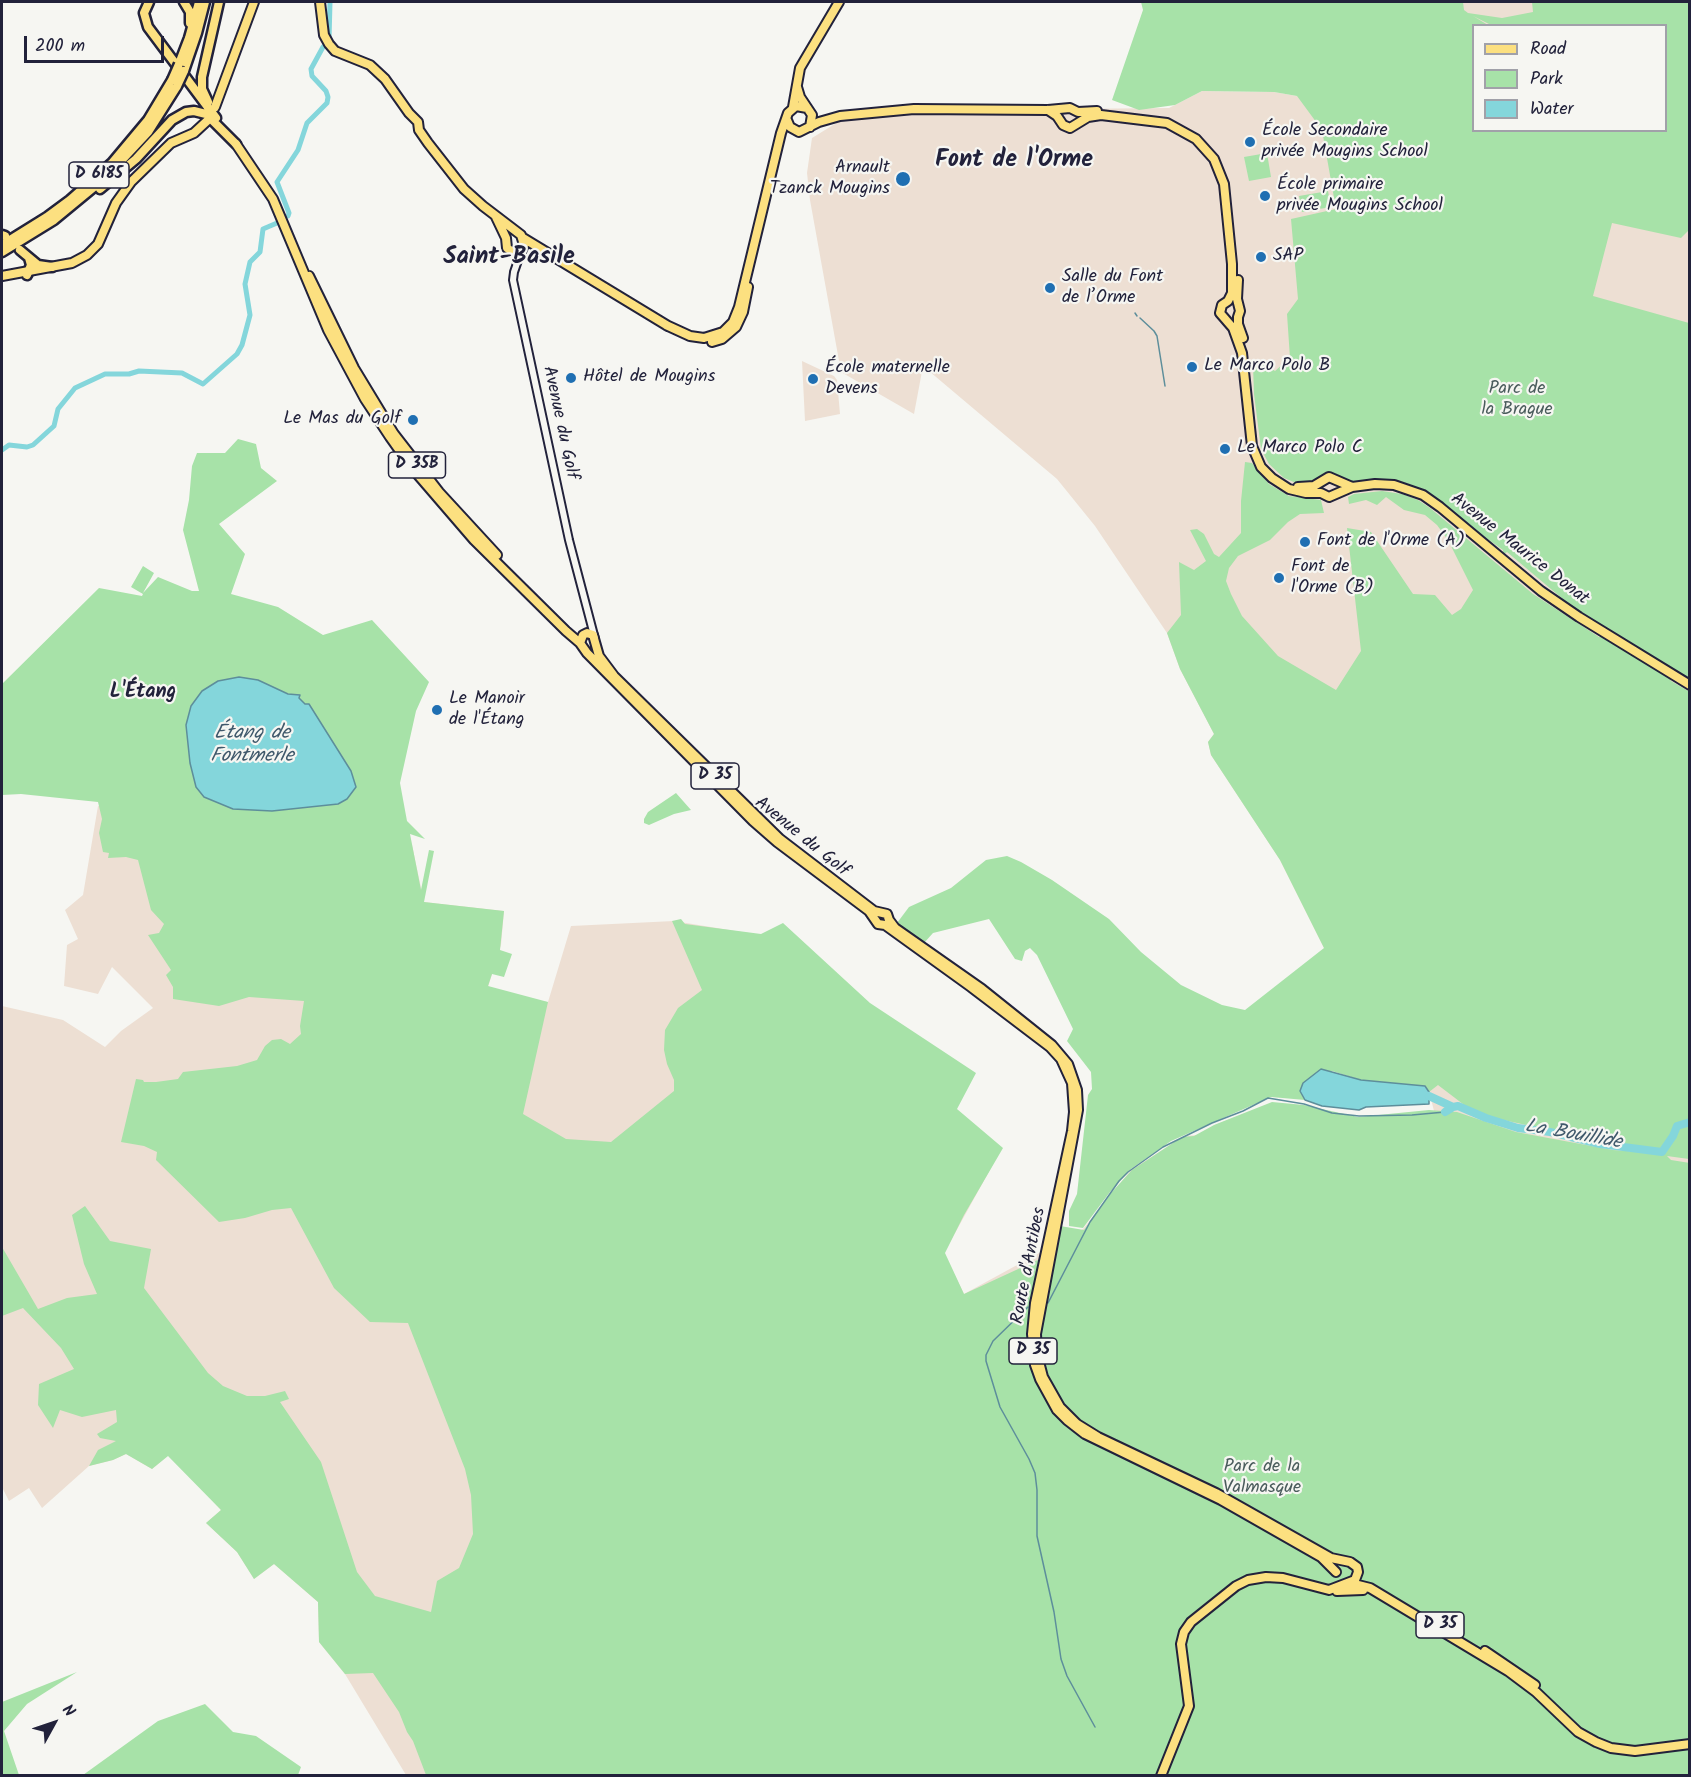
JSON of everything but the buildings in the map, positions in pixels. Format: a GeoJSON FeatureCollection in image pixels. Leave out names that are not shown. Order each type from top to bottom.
{"type":"FeatureCollection","features":[{"type":"Feature","properties":{"kind":"highway"},"geometry":{"type":"LineString","coordinates":[[144,2],[140,9],[140,20],[147,32],[236,144]]}},
{"type":"Feature","properties":{"kind":"highway"},"geometry":{"type":"LineString","coordinates":[[149,2],[145,8],[144,18],[162,48]]}},
{"type":"Feature","properties":{"kind":"highway"},"geometry":{"type":"LineString","coordinates":[[181,68],[190,17],[188,7],[184,2]]}},
{"type":"Feature","properties":{"kind":"highway","name":"D 6185"},"geometry":{"type":"LineString","coordinates":[[181,68],[199,2]]}},
{"type":"Feature","properties":{"kind":"highway","name":"D 6185"},"geometry":{"type":"LineString","coordinates":[[2,252],[54,220],[97,186],[148,132],[197,33],[205,2]]}},
{"type":"Feature","properties":{"kind":"highway"},"geometry":{"type":"LineString","coordinates":[[219,2],[203,70],[202,89],[236,144]]}},
{"type":"Feature","properties":{"kind":"highway","name":"D 6185"},"geometry":{"type":"LineString","coordinates":[[3,239],[55,212],[112,163],[148,120],[174,83]]}},
{"type":"Feature","properties":{"kind":"highway"},"geometry":{"type":"LineString","coordinates":[[54,220],[89,198],[126,169],[167,124],[181,114],[194,111],[206,114],[236,144]]}},
{"type":"Feature","properties":{"kind":"highway"},"geometry":{"type":"LineString","coordinates":[[20,250],[40,266],[52,267]]}},
{"type":"Feature","properties":{"kind":"highway"},"geometry":{"type":"LineString","coordinates":[[28,273],[31,263],[29,258]]}},
{"type":"Feature","properties":{"kind":"main road"},"geometry":{"type":"LineString","coordinates":[[248,2],[248,17]]}},
{"type":"Feature","properties":{"kind":"main road"},"geometry":{"type":"LineString","coordinates":[[215,107],[254,2]]}},
{"type":"Feature","properties":{"kind":"main road"},"geometry":{"type":"LineString","coordinates":[[320,2],[324,35],[329,44],[335,51],[375,69],[385,79],[415,124],[424,144],[467,197],[483,206],[523,238],[666,325],[697,337],[711,337],[727,330],[737,314],[788,112],[800,105],[828,119]]}},
{"type":"Feature","properties":{"kind":"main road"},"geometry":{"type":"LineString","coordinates":[[793,107],[800,68],[839,2]]}},
{"type":"Feature","properties":{"kind":"main road"},"geometry":{"type":"LineString","coordinates":[[796,86],[800,97],[810,111],[810,127]]}},
{"type":"Feature","properties":{"kind":"main road"},"geometry":{"type":"LineString","coordinates":[[779,145],[793,130],[802,131],[828,119],[914,109],[1064,110],[1073,108],[1078,112],[1080,121]]}},
{"type":"Feature","properties":{"kind":"main road"},"geometry":{"type":"LineString","coordinates":[[1048,110],[1063,125],[1070,128],[1088,117],[1101,116],[1167,123],[1192,136],[1209,152],[1222,176],[1226,197],[1233,286],[1228,301]]}},
{"type":"Feature","properties":{"kind":"main road"},"geometry":{"type":"LineString","coordinates":[[1060,121],[1060,115],[1064,110]]}},
{"type":"Feature","properties":{"kind":"main road"},"geometry":{"type":"LineString","coordinates":[[1078,112],[1112,111],[1167,118],[1190,129],[1211,147],[1221,162],[1230,188],[1238,278],[1240,311],[1238,317],[1246,351],[1254,438],[1261,458],[1274,475],[1286,483],[1305,488],[1314,486],[1329,477],[1352,487]]}},
{"type":"Feature","properties":{"kind":"main road"},"geometry":{"type":"LineString","coordinates":[[787,120],[793,130]]}},
{"type":"Feature","properties":{"kind":"main road"},"geometry":{"type":"LineString","coordinates":[[28,273],[72,263],[92,252],[123,191],[171,143],[194,133],[207,121]]}},
{"type":"Feature","properties":{"kind":"main road"},"geometry":{"type":"LineString","coordinates":[[2,277],[75,266],[92,256],[101,245],[118,204],[126,192],[176,142]]}},
{"type":"Feature","properties":{"kind":"main road","name":"D 35B"},"geometry":{"type":"LineString","coordinates":[[236,144],[273,199],[302,264],[318,308],[364,399],[412,468],[477,538],[583,640]]}},
{"type":"Feature","properties":{"kind":"main road"},"geometry":{"type":"LineString","coordinates":[[496,217],[506,237],[506,246],[511,253],[537,246]]}},
{"type":"Feature","properties":{"kind":"main road"},"geometry":{"type":"LineString","coordinates":[[506,237],[513,231]]}},
{"type":"Feature","properties":{"kind":"main road"},"geometry":{"type":"LineString","coordinates":[[522,250],[523,238]]}},
{"type":"Feature","properties":{"kind":"main road"},"geometry":{"type":"LineString","coordinates":[[1238,304],[1228,301],[1223,303],[1220,309],[1222,316],[1237,336],[1242,353],[1252,446],[1261,467],[1272,478],[1298,492],[1321,493],[1329,497],[1352,487]]}},
{"type":"Feature","properties":{"kind":"main road"},"geometry":{"type":"LineString","coordinates":[[1227,320],[1238,317]]}},
{"type":"Feature","properties":{"kind":"main road"},"geometry":{"type":"LineString","coordinates":[[1320,482],[1321,493]]}},
{"type":"Feature","properties":{"kind":"main road"},"geometry":{"type":"LineString","coordinates":[[1338,482],[1338,492]]}},
{"type":"Feature","properties":{"kind":"main road","name":"Avenue Maurice Donat"},"geometry":{"type":"LineString","coordinates":[[1352,487],[1375,484],[1394,485],[1423,495],[1541,591],[1689,685]]}},
{"type":"Feature","properties":{"kind":"main road"},"geometry":{"type":"LineString","coordinates":[[592,635],[595,642],[592,648],[583,640],[592,635]]}},
{"type":"Feature","properties":{"kind":"main road","name":"Avenue du Golf"},"geometry":{"type":"LineString","coordinates":[[583,640],[643,710],[753,821],[777,842],[877,916]]}},
{"type":"Feature","properties":{"kind":"main road","name":"Avenue du Golf"},"geometry":{"type":"LineString","coordinates":[[595,642],[602,662],[780,839],[877,916]]}},
{"type":"Feature","properties":{"kind":"main road"},"geometry":{"type":"LineString","coordinates":[[638,700],[643,710]]}},
{"type":"Feature","properties":{"kind":"main road","name":"Route d'Antibes"},"geometry":{"type":"LineString","coordinates":[[877,916],[878,924],[887,923],[973,985],[1058,1051],[1072,1071],[1077,1090],[1075,1128],[1036,1334],[1039,1363],[1051,1393],[1068,1416],[1098,1437],[1216,1493],[1322,1554],[1344,1562]]}},
{"type":"Feature","properties":{"kind":"main road","name":"Route d'Antibes"},"geometry":{"type":"LineString","coordinates":[[992,1000],[1056,1053],[1069,1073],[1074,1092],[1072,1131],[1032,1323],[1035,1365],[1051,1401],[1067,1420],[1085,1434],[1221,1500],[1321,1557],[1337,1574]]}},
{"type":"Feature","properties":{"kind":"main road"},"geometry":{"type":"LineString","coordinates":[[1344,1562],[1355,1564],[1358,1572],[1355,1580],[1325,1589],[1332,1585],[1339,1566],[1344,1562]]}},
{"type":"Feature","properties":{"kind":"main road","name":"D 35"},"geometry":{"type":"LineString","coordinates":[[1358,1572],[1372,1586],[1524,1676],[1547,1696],[1574,1728]]}},
{"type":"Feature","properties":{"kind":"main road"},"geometry":{"type":"LineString","coordinates":[[1337,1574],[1341,1581],[1349,1583]]}},
{"type":"Feature","properties":{"kind":"main road"},"geometry":{"type":"LineString","coordinates":[[1161,1776],[1189,1706],[1181,1644],[1184,1632],[1191,1622],[1236,1586],[1248,1580],[1266,1577],[1283,1578],[1325,1589],[1364,1590],[1398,1605]]}},
{"type":"Feature","properties":{"kind":"main road","name":"D 35"},"geometry":{"type":"LineString","coordinates":[[1349,1583],[1370,1588],[1516,1677],[1536,1692],[1574,1728],[1596,1743],[1625,1750],[1689,1744]]}},
{"type":"Feature","properties":{"kind":"street","name":"Avenue du Golf"},"geometry":{"type":"LineString","coordinates":[[522,250],[513,280],[569,540],[595,642]]}},
{"type":"Feature","properties":{"kind":"street","name":"Avenue du Golf"},"geometry":{"type":"LineString","coordinates":[[511,253],[516,265]]}},
{"type":"Feature","properties":{"kind":"street"},"geometry":{"type":"LineString","coordinates":[[583,640],[590,621]]}},
{"type":"Feature","properties":{"kind":"shaded area"},"geometry":{"type":"Polygon","coordinates":[[[1295,2],[1689,2],[1689,1775],[406,1775],[345,1674],[319,1642],[318,1602],[274,1564],[254,1579],[237,1552],[206,1523],[221,1510],[170,1454],[152,1469],[126,1454],[89,1466],[42,1508],[29,1488],[9,1501],[2,1487],[2,1006],[63,1020],[105,1047],[121,1031],[153,1008],[112,967],[98,994],[64,986],[67,945],[78,939],[65,910],[83,895],[98,806],[149,817],[412,845],[424,902],[504,911],[501,945],[488,987],[516,997],[548,1002],[571,926],[674,921],[760,935],[956,1110],[1002,1148],[944,1253],[964,1294],[1083,1229],[1131,1170],[1184,1136],[1197,1135],[1220,1123],[1257,1110],[1356,1123],[1435,1115],[1427,1083],[1324,948],[1280,860],[1211,755],[1208,742],[1214,734],[1180,669],[1167,633],[1095,526],[1057,479],[923,366],[914,414],[841,372],[810,200],[807,173],[812,138],[856,111],[1169,108],[1202,91],[1274,92],[1297,96],[1295,2]]]}},
{"type":"Feature","properties":{"kind":"shaded area"},"geometry":{"type":"Polygon","coordinates":[[[802,361],[834,376],[837,380],[840,414],[805,421],[802,361]]]}},
{"type":"Feature","properties":{"kind":"green space","name":"Parc de la Valmasque"},"geometry":{"type":"Polygon","coordinates":[[[1141,2],[1463,2],[1464,10],[1468,13],[1502,18],[1533,12],[1532,2],[1689,2],[1689,230],[1681,238],[1612,223],[1593,296],[1689,323],[1689,679],[1661,663],[1671,681],[1690,692],[1689,1159],[1667,1156],[1671,1160],[1690,1163],[1689,1775],[426,1775],[399,1712],[373,1673],[345,1674],[319,1642],[318,1602],[274,1564],[254,1579],[237,1552],[206,1523],[221,1510],[168,1456],[152,1469],[126,1454],[89,1466],[98,1450],[116,1441],[100,1438],[97,1434],[117,1422],[116,1410],[82,1417],[60,1410],[53,1428],[38,1405],[39,1384],[74,1369],[61,1348],[23,1308],[2,1316],[2,1247],[38,1309],[67,1298],[97,1294],[84,1264],[72,1215],[85,1206],[110,1241],[151,1249],[144,1288],[208,1373],[223,1386],[247,1396],[265,1396],[285,1391],[289,1399],[280,1402],[321,1462],[357,1572],[375,1596],[431,1612],[437,1581],[459,1568],[473,1534],[471,1495],[465,1469],[408,1323],[370,1322],[334,1288],[291,1208],[219,1222],[156,1160],[157,1152],[144,1146],[121,1142],[136,1079],[156,1082],[178,1079],[183,1072],[237,1066],[257,1060],[265,1046],[272,1040],[281,1039],[290,1044],[301,1034],[304,1001],[249,997],[219,1006],[173,999],[173,987],[166,975],[171,970],[148,935],[159,933],[164,924],[151,910],[138,860],[126,857],[108,858],[109,853],[103,852],[99,833],[102,819],[98,802],[21,794],[2,795],[2,684],[99,588],[142,596],[143,594],[131,587],[143,566],[154,573],[143,593],[158,577],[192,591],[199,591],[183,530],[192,466],[197,453],[225,453],[238,439],[256,444],[261,468],[277,481],[219,524],[245,554],[231,594],[278,607],[323,635],[372,620],[429,682],[416,711],[400,783],[407,821],[425,839],[410,834],[421,890],[429,850],[434,851],[424,902],[504,911],[500,950],[512,954],[504,977],[492,974],[488,986],[548,1002],[523,1114],[566,1139],[611,1142],[674,1091],[674,1080],[664,1050],[665,1030],[678,1008],[702,990],[672,921],[681,919],[685,924],[761,934],[783,923],[870,1003],[976,1073],[957,1109],[1003,1148],[945,1253],[964,1294],[1055,1252],[1060,1226],[1084,1230],[1111,1193],[1132,1170],[1182,1137],[1194,1136],[1214,1125],[1272,1102],[1304,1105],[1358,1117],[1429,1110],[1457,1112],[1516,1132],[1613,1150],[1654,1153],[1476,1114],[1438,1085],[1429,1092],[1425,1086],[1361,1080],[1332,1071],[1300,1091],[1305,1100],[1271,1097],[1171,1141],[1131,1169],[1110,1192],[1083,1228],[1069,1226],[1069,1211],[1077,1194],[1088,1095],[1092,1089],[1091,1072],[1067,1041],[1073,1029],[1037,955],[1030,948],[1025,951],[1022,961],[1015,959],[989,919],[933,933],[924,943],[897,923],[909,907],[951,888],[986,860],[1007,856],[1052,880],[1109,919],[1141,952],[1181,985],[1222,1005],[1245,1010],[1324,948],[1280,860],[1211,755],[1208,742],[1214,734],[1180,669],[1167,633],[1181,615],[1179,562],[1194,570],[1206,561],[1190,530],[1197,529],[1204,534],[1214,554],[1219,557],[1241,533],[1245,462],[1252,463],[1269,484],[1289,496],[1321,500],[1324,513],[1300,514],[1288,522],[1270,540],[1238,556],[1229,568],[1226,581],[1231,594],[1242,616],[1278,656],[1336,690],[1361,651],[1347,528],[1371,532],[1413,594],[1435,595],[1452,615],[1461,609],[1473,590],[1448,540],[1437,525],[1425,515],[1404,510],[1386,497],[1377,505],[1366,500],[1349,504],[1348,497],[1354,494],[1382,491],[1402,494],[1418,500],[1533,594],[1599,637],[1611,631],[1570,605],[1507,552],[1503,555],[1503,550],[1426,491],[1393,480],[1346,482],[1333,476],[1317,483],[1301,485],[1284,478],[1269,464],[1261,449],[1253,365],[1262,363],[1275,371],[1290,358],[1287,314],[1298,299],[1291,219],[1336,209],[1322,130],[1297,96],[1274,92],[1202,91],[1175,105],[1139,110],[1112,100],[1143,10],[1141,2]],[[207,798],[233,809],[272,811],[338,804],[344,800],[207,798]]]}},
{"type":"Feature","properties":{"kind":"green space"},"geometry":{"type":"Polygon","coordinates":[[[1267,153],[1271,177],[1249,181],[1244,157],[1267,153]]]}},
{"type":"Feature","properties":{"kind":"green space"},"geometry":{"type":"Polygon","coordinates":[[[1328,191],[1331,207],[1302,212],[1299,196],[1328,191]]]}},
{"type":"Feature","properties":{"kind":"green space"},"geometry":{"type":"Polygon","coordinates":[[[676,793],[691,810],[674,814],[649,825],[644,823],[648,812],[676,793]]]}},
{"type":"Feature","properties":{"kind":"green space"},"geometry":{"type":"Polygon","coordinates":[[[77,1672],[27,1704],[4,1731],[19,1775],[2,1775],[2,1702],[77,1672]]]}},
{"type":"Feature","properties":{"kind":"green space"},"geometry":{"type":"Polygon","coordinates":[[[205,1704],[233,1732],[256,1736],[301,1767],[298,1775],[83,1775],[158,1721],[205,1704]]]}},
{"type":"Feature","properties":{"kind":"water","name":"Étang de Fontmerle"},"geometry":{"type":"Polygon","coordinates":[[[239,677],[258,680],[288,694],[300,695],[299,698],[305,704],[309,704],[351,771],[356,787],[347,799],[338,804],[272,811],[233,809],[204,797],[196,787],[190,763],[186,725],[191,706],[202,691],[218,681],[239,677]]]}},
{"type":"Feature","properties":{"kind":"water"},"geometry":{"type":"Polygon","coordinates":[[[1321,1069],[1361,1080],[1425,1086],[1429,1092],[1429,1104],[1366,1107],[1359,1110],[1322,1106],[1305,1100],[1300,1091],[1303,1083],[1321,1069]]]}},
{"type":"Feature","properties":{"kind":"waterway"},"geometry":{"type":"LineString","coordinates":[[329,40],[330,2]]}},
{"type":"Feature","properties":{"kind":"waterway"},"geometry":{"type":"LineString","coordinates":[[288,216],[289,213],[277,182],[298,150],[307,123],[327,103],[326,91],[312,76],[311,69],[323,47]]}},
{"type":"Feature","properties":{"kind":"waterway"},"geometry":{"type":"LineString","coordinates":[[2,450],[9,445],[27,447],[33,445],[54,426],[58,409],[75,388],[105,374],[129,374],[139,371],[182,373],[203,384],[237,354],[242,345],[250,315],[245,284],[250,262],[260,252],[263,229],[277,223]]}},
{"type":"Feature","properties":{"kind":"waterway"},"geometry":{"type":"LineString","coordinates":[[1140,318],[1157,336],[1165,386]]}},
{"type":"Feature","properties":{"kind":"waterway"},"geometry":{"type":"LineString","coordinates":[[1429,1096],[1453,1107]]}},
{"type":"Feature","properties":{"kind":"waterway"},"geometry":{"type":"LineString","coordinates":[[1048,1303],[1090,1222],[1119,1181],[1163,1147],[1212,1123],[1268,1098],[1304,1104],[1332,1113],[1359,1116],[1445,1112]]}},
{"type":"Feature","properties":{"kind":"waterway","name":"La Bouillide"},"geometry":{"type":"LineString","coordinates":[[1445,1112],[1458,1106],[1518,1128],[1550,1132],[1600,1144],[1662,1152],[1677,1126],[1690,1122]]}},
{"type":"Feature","properties":{"kind":"waterway"},"geometry":{"type":"LineString","coordinates":[[1028,1307],[993,1341],[986,1355],[986,1361],[1000,1407],[1035,1473],[1037,1536],[1054,1612],[1061,1659],[1067,1676],[1095,1727]]}},
{"type":"Feature","properties":{"kind":"place","name":"École Secondaire privée Mougins School"},"geometry":{"type":"Point","coordinates":[1250,142]}},
{"type":"Feature","properties":{"kind":"place","name":"Arnault Tzanck Mougins"},"geometry":{"type":"Point","coordinates":[903,179]}},
{"type":"Feature","properties":{"kind":"place","name":"École primaire privée Mougins School"},"geometry":{"type":"Point","coordinates":[1265,196]}},
{"type":"Feature","properties":{"kind":"place","name":"SAP"},"geometry":{"type":"Point","coordinates":[1261,257]}},
{"type":"Feature","properties":{"kind":"place","name":"Salle du Font de l’Orme"},"geometry":{"type":"Point","coordinates":[1050,288]}},
{"type":"Feature","properties":{"kind":"place","name":"Le Marco Polo B"},"geometry":{"type":"Point","coordinates":[1192,367]}},
{"type":"Feature","properties":{"kind":"place","name":"Hôtel de Mougins"},"geometry":{"type":"Point","coordinates":[571,378]}},
{"type":"Feature","properties":{"kind":"place","name":"École maternelle Devens"},"geometry":{"type":"Point","coordinates":[813,379]}},
{"type":"Feature","properties":{"kind":"place","name":"Le Mas du Golf"},"geometry":{"type":"Point","coordinates":[413,420]}},
{"type":"Feature","properties":{"kind":"place","name":"Le Marco Polo C"},"geometry":{"type":"Point","coordinates":[1225,449]}},
{"type":"Feature","properties":{"kind":"place","name":"Font de l'Orme (A)"},"geometry":{"type":"Point","coordinates":[1305,542]}},
{"type":"Feature","properties":{"kind":"place","name":"Font de l'Orme (B)"},"geometry":{"type":"Point","coordinates":[1279,578]}},
{"type":"Feature","properties":{"kind":"place","name":"Le Manoir de l'Étang"},"geometry":{"type":"Point","coordinates":[437,710]}},
{"type":"Feature","properties":{"kind":"district","name":"Font de l'Orme"},"geometry":{"type":"Point","coordinates":[1014,162]}},
{"type":"Feature","properties":{"kind":"district","name":"Saint-Basile"},"geometry":{"type":"Point","coordinates":[509,259]}},
{"type":"Feature","properties":{"kind":"district","name":"L'Étang"},"geometry":{"type":"Point","coordinates":[143,694]}},
{"type":"Feature","properties":{"kind":"park label","name":"Parc de la Brague"},"geometry":{"type":"Point","coordinates":[1517,400]}}]}
